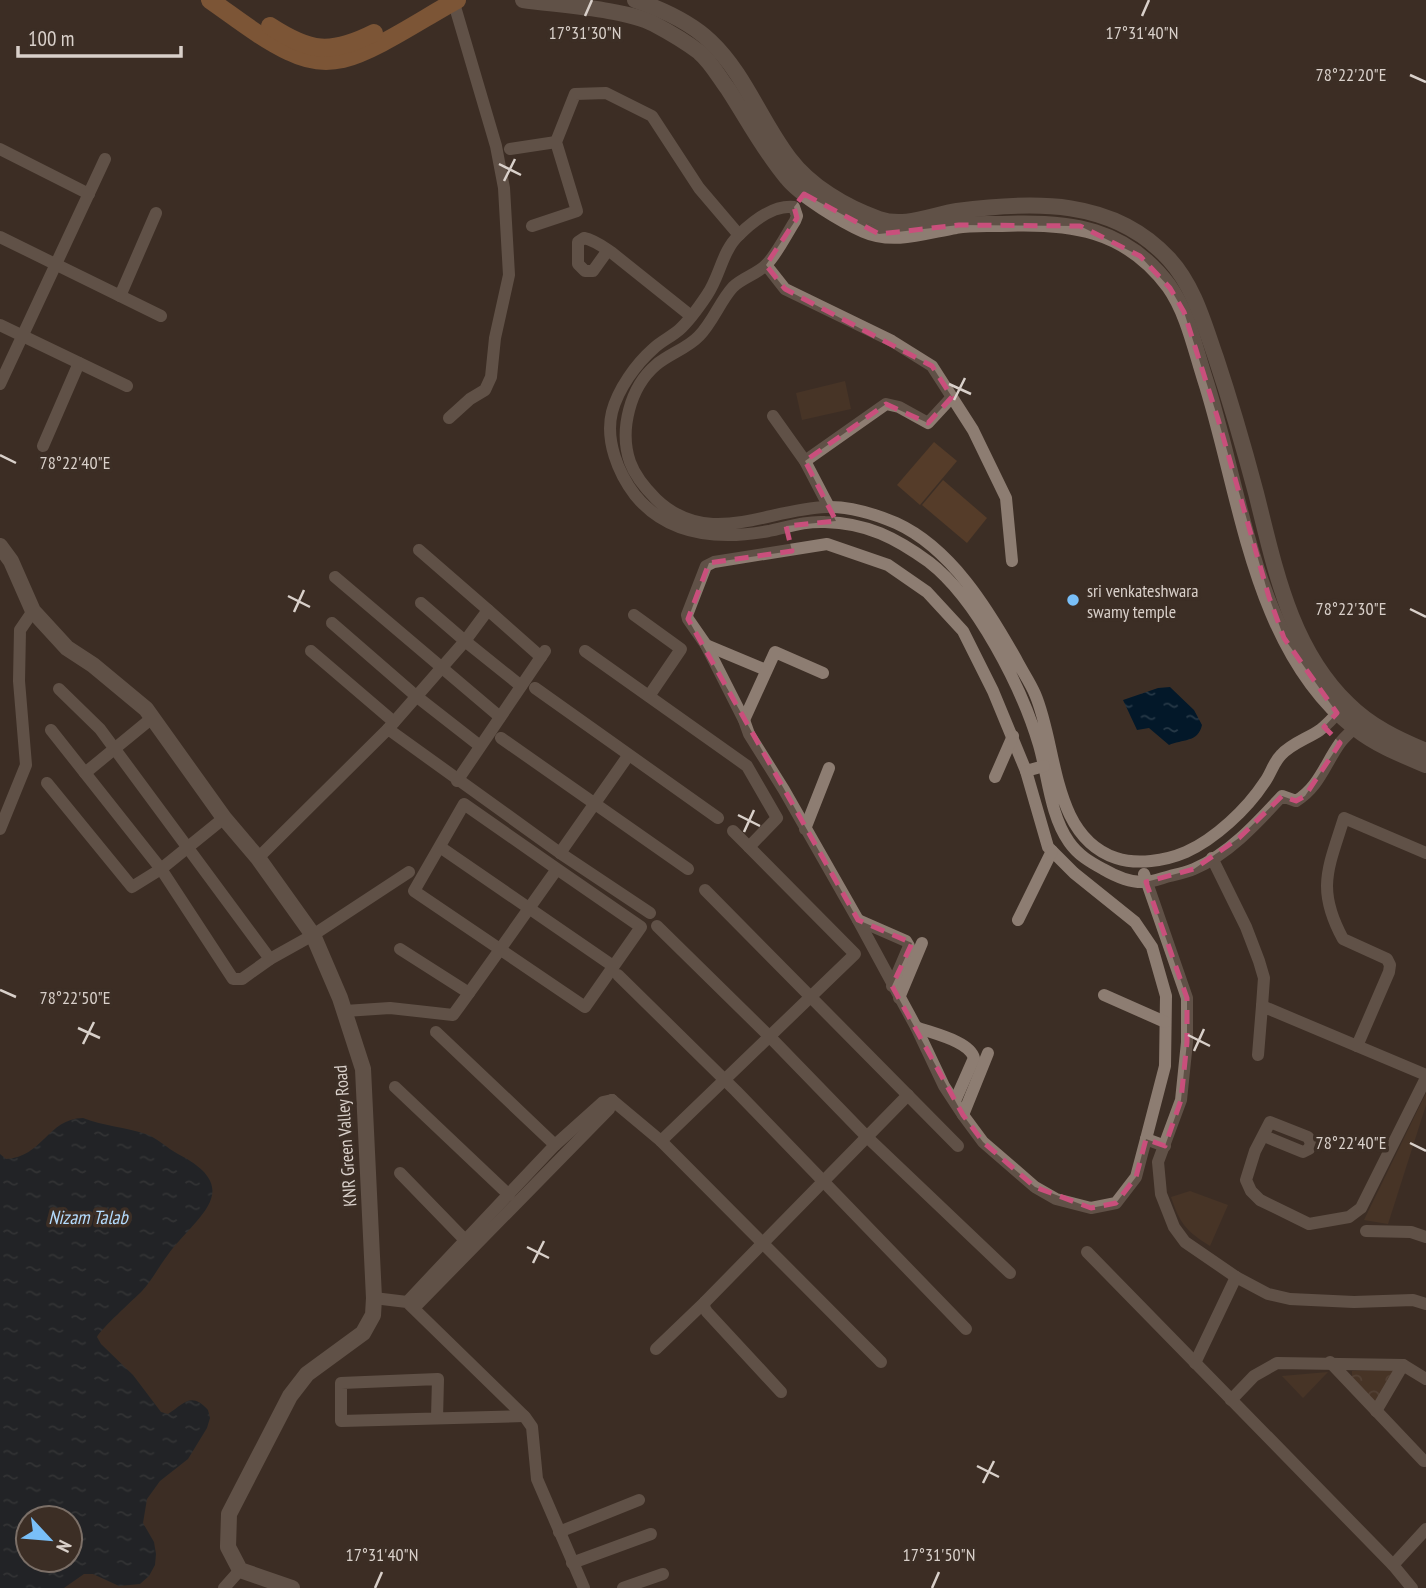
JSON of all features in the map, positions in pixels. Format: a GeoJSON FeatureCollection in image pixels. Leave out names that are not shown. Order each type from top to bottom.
{"type":"FeatureCollection","features":[{"type":"Feature","properties":{"kind":"main road"},"geometry":{"type":"LineString","coordinates":[[209,0],[291,53],[316,61],[329,61],[344,59],[364,51],[445,0]]}},
{"type":"Feature","properties":{"kind":"main road"},"geometry":{"type":"LineString","coordinates":[[229,0],[283,34],[308,47],[320,48],[337,47],[360,40],[445,0]]}},
{"type":"Feature","properties":{"kind":"street"},"geometry":{"type":"LineString","coordinates":[[445,0],[496,146],[504,188],[509,275],[495,338],[491,377],[485,390],[449,418]]}},
{"type":"Feature","properties":{"kind":"street"},"geometry":{"type":"LineString","coordinates":[[523,0],[623,14],[651,22],[701,54],[717,73],[787,179],[804,195],[896,222],[957,211],[1027,205],[1073,207],[1117,220],[1147,240],[1169,259],[1184,280],[1203,321],[1235,414],[1280,587],[1297,633],[1342,708],[1382,745],[1426,765]]}},
{"type":"Feature","properties":{"kind":"street"},"geometry":{"type":"LineString","coordinates":[[635,0],[660,9],[710,41],[733,66],[787,156],[804,195],[795,221],[766,265],[734,286],[697,339],[654,366],[640,383],[629,408],[626,435],[629,461],[643,486],[663,505],[691,520],[719,525],[743,523],[798,510],[829,507],[862,511],[898,524],[934,548],[962,577],[1008,645],[1035,694],[1044,754],[1059,821],[1068,840],[1082,858],[1128,880],[1146,883],[1194,869],[1239,838],[1282,796]]}},
{"type":"Feature","properties":{"kind":"street"},"geometry":{"type":"LineString","coordinates":[[532,226],[578,211],[556,142],[575,94],[606,93],[652,116],[699,188],[739,235]]}},
{"type":"Feature","properties":{"kind":"street"},"geometry":{"type":"LineString","coordinates":[[510,149],[556,142]]}},
{"type":"Feature","properties":{"kind":"street"},"geometry":{"type":"LineString","coordinates":[[0,149],[89,194]]}},
{"type":"Feature","properties":{"kind":"street"},"geometry":{"type":"LineString","coordinates":[[0,384],[105,159]]}},
{"type":"Feature","properties":{"kind":"street"},"geometry":{"type":"LineString","coordinates":[[804,195],[775,209],[739,235],[727,248],[718,277],[691,316],[681,328],[653,349],[631,373],[619,395],[612,413],[611,440],[616,462],[634,494],[654,515],[680,529],[706,535],[736,535],[795,523],[859,525],[892,536],[932,564],[982,623],[1006,663],[1065,805],[1081,835],[1102,853],[1123,860],[1142,863],[1186,852],[1222,829],[1252,800],[1280,755],[1320,730],[1342,708]]}},
{"type":"Feature","properties":{"kind":"street"},"geometry":{"type":"LineString","coordinates":[[120,296],[156,213]]}},
{"type":"Feature","properties":{"kind":"street"},"geometry":{"type":"LineString","coordinates":[[0,237],[161,316]]}},
{"type":"Feature","properties":{"kind":"street"},"geometry":{"type":"LineString","coordinates":[[608,250],[691,316]]}},
{"type":"Feature","properties":{"kind":"street"},"geometry":{"type":"LineString","coordinates":[[766,265],[785,289],[892,341],[932,366],[973,430],[1006,498],[1012,561]]}},
{"type":"Feature","properties":{"kind":"street"},"geometry":{"type":"LineString","coordinates":[[718,277],[734,286]]}},
{"type":"Feature","properties":{"kind":"street"},"geometry":{"type":"LineString","coordinates":[[0,326],[127,386]]}},
{"type":"Feature","properties":{"kind":"street"},"geometry":{"type":"LineString","coordinates":[[43,446],[79,363]]}},
{"type":"Feature","properties":{"kind":"street"},"geometry":{"type":"LineString","coordinates":[[805,461],[886,404],[928,423],[952,397]]}},
{"type":"Feature","properties":{"kind":"street"},"geometry":{"type":"LineString","coordinates":[[773,416],[805,461],[829,507]]}},
{"type":"Feature","properties":{"kind":"street"},"geometry":{"type":"LineString","coordinates":[[843,524],[845,509]]}},
{"type":"Feature","properties":{"kind":"street"},"geometry":{"type":"LineString","coordinates":[[786,526],[792,550]]}},
{"type":"Feature","properties":{"kind":"street"},"geometry":{"type":"LineString","coordinates":[[765,531],[771,554]]}},
{"type":"Feature","properties":{"kind":"street"},"geometry":{"type":"LineString","coordinates":[[827,544],[888,565],[927,592],[963,631],[1013,736],[1048,847],[1074,873],[1135,922],[1152,947],[1166,996],[1165,1066],[1136,1177],[1116,1203],[1091,1209],[1056,1199],[1035,1187],[983,1142],[963,1115],[944,1086],[916,1027],[858,920],[749,734],[706,645],[687,615],[706,566],[714,562],[792,550],[827,544]]}},
{"type":"Feature","properties":{"kind":"street","name":"KNR Green Valley Road"},"geometry":{"type":"LineString","coordinates":[[0,546],[11,561],[33,611],[67,648],[93,665],[146,709],[313,935],[345,1011],[363,1069],[373,1315],[363,1333],[307,1374],[290,1396],[229,1514],[228,1547],[240,1570]]}},
{"type":"Feature","properties":{"kind":"street"},"geometry":{"type":"LineString","coordinates":[[419,550],[543,654],[457,780]]}},
{"type":"Feature","properties":{"kind":"street"},"geometry":{"type":"LineString","coordinates":[[335,577],[500,717]]}},
{"type":"Feature","properties":{"kind":"street"},"geometry":{"type":"LineString","coordinates":[[421,603],[521,686]]}},
{"type":"Feature","properties":{"kind":"street"},"geometry":{"type":"LineString","coordinates":[[258,858],[391,726],[465,641],[488,610]]}},
{"type":"Feature","properties":{"kind":"street"},"geometry":{"type":"LineString","coordinates":[[0,829],[26,765],[19,681],[20,629],[33,611]]}},
{"type":"Feature","properties":{"kind":"street"},"geometry":{"type":"LineString","coordinates":[[634,615],[681,649],[649,695]]}},
{"type":"Feature","properties":{"kind":"street"},"geometry":{"type":"LineString","coordinates":[[332,623],[416,696],[481,746]]}},
{"type":"Feature","properties":{"kind":"street"},"geometry":{"type":"LineString","coordinates":[[706,645],[766,670]]}},
{"type":"Feature","properties":{"kind":"street"},"geometry":{"type":"LineString","coordinates":[[311,651],[391,726],[457,780],[650,913]]}},
{"type":"Feature","properties":{"kind":"street"},"geometry":{"type":"LineString","coordinates":[[585,651],[747,766],[777,818],[749,848]]}},
{"type":"Feature","properties":{"kind":"street"},"geometry":{"type":"LineString","coordinates":[[744,720],[775,652],[823,673]]}},
{"type":"Feature","properties":{"kind":"street"},"geometry":{"type":"LineString","coordinates":[[535,688],[718,818]]}},
{"type":"Feature","properties":{"kind":"street"},"geometry":{"type":"LineString","coordinates":[[59,689],[100,729],[270,959]]}},
{"type":"Feature","properties":{"kind":"street"},"geometry":{"type":"LineString","coordinates":[[85,773],[152,718]]}},
{"type":"Feature","properties":{"kind":"street"},"geometry":{"type":"LineString","coordinates":[[1267,779],[1282,796],[1296,802],[1314,787],[1340,743],[1360,723]]}},
{"type":"Feature","properties":{"kind":"street"},"geometry":{"type":"LineString","coordinates":[[1360,723],[1426,751]]}},
{"type":"Feature","properties":{"kind":"street"},"geometry":{"type":"LineString","coordinates":[[51,730],[161,869],[233,979],[242,979],[409,872]]}},
{"type":"Feature","properties":{"kind":"street"},"geometry":{"type":"LineString","coordinates":[[1320,730],[1330,733],[1340,743]]}},
{"type":"Feature","properties":{"kind":"street"},"geometry":{"type":"LineString","coordinates":[[995,777],[1013,736]]}},
{"type":"Feature","properties":{"kind":"street"},"geometry":{"type":"LineString","coordinates":[[501,738],[688,869]]}},
{"type":"Feature","properties":{"kind":"street"},"geometry":{"type":"LineString","coordinates":[[1019,752],[1044,754]]}},
{"type":"Feature","properties":{"kind":"street"},"geometry":{"type":"LineString","coordinates":[[1026,771],[1044,754]]}},
{"type":"Feature","properties":{"kind":"street"},"geometry":{"type":"LineString","coordinates":[[560,853],[628,756]]}},
{"type":"Feature","properties":{"kind":"street"},"geometry":{"type":"LineString","coordinates":[[805,829],[829,768]]}},
{"type":"Feature","properties":{"kind":"street"},"geometry":{"type":"LineString","coordinates":[[47,783],[132,887],[189,848],[224,818]]}},
{"type":"Feature","properties":{"kind":"street"},"geometry":{"type":"LineString","coordinates":[[464,804],[557,869],[641,927],[615,970],[585,1007],[414,891],[464,804]]}},
{"type":"Feature","properties":{"kind":"street"},"geometry":{"type":"LineString","coordinates":[[1357,1046],[1390,965],[1387,959],[1343,939],[1329,908],[1326,872],[1344,818],[1426,853]]}},
{"type":"Feature","properties":{"kind":"street"},"geometry":{"type":"LineString","coordinates":[[661,1141],[855,954],[733,831]]}},
{"type":"Feature","properties":{"kind":"street"},"geometry":{"type":"LineString","coordinates":[[440,847],[615,970],[966,1329]]}},
{"type":"Feature","properties":{"kind":"street"},"geometry":{"type":"LineString","coordinates":[[1018,920],[1052,851]]}},
{"type":"Feature","properties":{"kind":"street"},"geometry":{"type":"LineString","coordinates":[[1212,858],[1247,927],[1264,978],[1258,1055]]}},
{"type":"Feature","properties":{"kind":"street"},"geometry":{"type":"LineString","coordinates":[[1142,863],[1146,883],[1187,998],[1187,1042],[1181,1100],[1158,1162],[1161,1194],[1174,1227],[1185,1242],[1236,1277],[1268,1294],[1290,1300],[1413,1300],[1426,1304]]}},
{"type":"Feature","properties":{"kind":"street"},"geometry":{"type":"LineString","coordinates":[[345,1011],[390,1008],[453,1015],[557,869]]}},
{"type":"Feature","properties":{"kind":"street"},"geometry":{"type":"LineString","coordinates":[[705,890],[958,1146]]}},
{"type":"Feature","properties":{"kind":"street"},"geometry":{"type":"LineString","coordinates":[[858,920],[906,941],[909,946],[892,986]]}},
{"type":"Feature","properties":{"kind":"street"},"geometry":{"type":"LineString","coordinates":[[657,926],[867,1137],[1010,1273]]}},
{"type":"Feature","properties":{"kind":"street"},"geometry":{"type":"LineString","coordinates":[[899,998],[922,943]]}},
{"type":"Feature","properties":{"kind":"street"},"geometry":{"type":"LineString","coordinates":[[400,949],[469,993]]}},
{"type":"Feature","properties":{"kind":"street"},"geometry":{"type":"LineString","coordinates":[[1104,995],[1165,1022]]}},
{"type":"Feature","properties":{"kind":"street"},"geometry":{"type":"LineString","coordinates":[[1262,1006],[1426,1076],[1361,1208],[1349,1217],[1309,1224],[1260,1199],[1251,1191],[1246,1180],[1255,1152],[1264,1136]]}},
{"type":"Feature","properties":{"kind":"street"},"geometry":{"type":"LineString","coordinates":[[916,1027],[964,1045],[973,1054],[974,1058],[955,1101]]}},
{"type":"Feature","properties":{"kind":"street"},"geometry":{"type":"LineString","coordinates":[[436,1032],[555,1145]]}},
{"type":"Feature","properties":{"kind":"street"},"geometry":{"type":"LineString","coordinates":[[963,1115],[988,1053]]}},
{"type":"Feature","properties":{"kind":"street"},"geometry":{"type":"LineString","coordinates":[[395,1087],[509,1195]]}},
{"type":"Feature","properties":{"kind":"street"},"geometry":{"type":"LineString","coordinates":[[656,1349],[908,1095]]}},
{"type":"Feature","properties":{"kind":"street"},"geometry":{"type":"LineString","coordinates":[[411,1305],[609,1109],[612,1100]]}},
{"type":"Feature","properties":{"kind":"street"},"geometry":{"type":"LineString","coordinates":[[411,1305],[555,1145],[603,1102],[612,1100]]}},
{"type":"Feature","properties":{"kind":"street"},"geometry":{"type":"LineString","coordinates":[[612,1100],[661,1141],[881,1362]]}},
{"type":"Feature","properties":{"kind":"street"},"geometry":{"type":"LineString","coordinates":[[1146,1139],[1165,1146]]}},
{"type":"Feature","properties":{"kind":"street"},"geometry":{"type":"LineString","coordinates":[[1142,1156],[1158,1162]]}},
{"type":"Feature","properties":{"kind":"street"},"geometry":{"type":"LineString","coordinates":[[400,1173],[467,1241]]}},
{"type":"Feature","properties":{"kind":"street"},"geometry":{"type":"LineString","coordinates":[[1366,1231],[1411,1231],[1426,1237]]}},
{"type":"Feature","properties":{"kind":"street"},"geometry":{"type":"LineString","coordinates":[[1087,1252],[1393,1565],[1412,1588]]}},
{"type":"Feature","properties":{"kind":"street"},"geometry":{"type":"LineString","coordinates":[[1195,1363],[1236,1277]]}},
{"type":"Feature","properties":{"kind":"street"},"geometry":{"type":"LineString","coordinates":[[374,1298],[411,1305],[532,1427],[537,1479],[584,1588]]}},
{"type":"Feature","properties":{"kind":"street"},"geometry":{"type":"LineString","coordinates":[[705,1302],[707,1312],[781,1392]]}},
{"type":"Feature","properties":{"kind":"street"},"geometry":{"type":"LineString","coordinates":[[1330,1362],[1424,1461]]}},
{"type":"Feature","properties":{"kind":"street"},"geometry":{"type":"LineString","coordinates":[[1231,1400],[1254,1376],[1277,1363],[1403,1365],[1426,1378]]}},
{"type":"Feature","properties":{"kind":"street"},"geometry":{"type":"LineString","coordinates":[[1376,1411],[1403,1365]]}},
{"type":"Feature","properties":{"kind":"street"},"geometry":{"type":"LineString","coordinates":[[437,1418],[438,1379],[341,1383],[341,1421],[524,1416]]}},
{"type":"Feature","properties":{"kind":"street"},"geometry":{"type":"LineString","coordinates":[[559,1532],[639,1500]]}},
{"type":"Feature","properties":{"kind":"street"},"geometry":{"type":"LineString","coordinates":[[1393,1565],[1426,1529]]}},
{"type":"Feature","properties":{"kind":"street"},"geometry":{"type":"LineString","coordinates":[[572,1563],[651,1534]]}},
{"type":"Feature","properties":{"kind":"street"},"geometry":{"type":"LineString","coordinates":[[224,1588],[240,1570],[284,1587]]}},
{"type":"Feature","properties":{"kind":"street"},"geometry":{"type":"LineString","coordinates":[[623,1588],[663,1574]]}},
{"type":"Feature","properties":{"kind":"highlighted area"},"geometry":{"type":"Polygon","coordinates":[[[804,194],[879,234],[959,225],[1080,226],[1140,256],[1170,288],[1184,312],[1269,597],[1284,638],[1337,713],[1324,727],[1340,743],[1305,796],[1296,801],[1282,796],[1239,838],[1194,869],[1146,882],[1187,998],[1187,1042],[1181,1100],[1165,1146],[1146,1139],[1136,1177],[1116,1203],[1091,1208],[1035,1187],[983,1142],[963,1115],[892,986],[912,943],[858,920],[688,619],[709,563],[792,551],[786,526],[836,521],[805,461],[886,404],[928,423],[952,397],[932,366],[785,289],[766,265],[797,218],[794,207],[804,194]]]}},
{"type":"Feature","properties":{"kind":"green space"},"geometry":{"type":"Polygon","coordinates":[[[845,381],[851,409],[802,420],[796,393],[845,381]]]}},
{"type":"Feature","properties":{"kind":"green space"},"geometry":{"type":"Polygon","coordinates":[[[934,442],[957,461],[920,505],[897,485],[934,442]]]}},
{"type":"Feature","properties":{"kind":"green space"},"geometry":{"type":"Polygon","coordinates":[[[943,480],[987,518],[967,543],[922,505],[943,480]]]}},
{"type":"Feature","properties":{"kind":"green space"},"geometry":{"type":"Polygon","coordinates":[[[1426,1093],[1426,1105],[1388,1224],[1364,1220],[1426,1093]]]}},
{"type":"Feature","properties":{"kind":"green space"},"geometry":{"type":"Polygon","coordinates":[[[1190,1191],[1228,1205],[1210,1246],[1185,1226],[1174,1206],[1171,1197],[1190,1191]]]}},
{"type":"Feature","properties":{"kind":"green space"},"geometry":{"type":"Polygon","coordinates":[[[1352,1371],[1396,1372],[1378,1401],[1374,1401],[1352,1377],[1352,1371]]]}},
{"type":"Feature","properties":{"kind":"green space"},"geometry":{"type":"Polygon","coordinates":[[[1328,1372],[1303,1398],[1282,1376],[1328,1372]]]}},
{"type":"Feature","properties":{"kind":"water"},"geometry":{"type":"Polygon","coordinates":[[[1170,687],[1194,710],[1202,725],[1193,738],[1169,745],[1149,728],[1137,730],[1123,700],[1158,688],[1170,687]]]}},
{"type":"Feature","properties":{"kind":"water","name":"Nizam Talab"},"geometry":{"type":"Polygon","coordinates":[[[83,1118],[146,1134],[199,1167],[210,1180],[212,1192],[201,1217],[178,1242],[149,1283],[97,1337],[133,1375],[161,1412],[168,1414],[192,1400],[208,1410],[210,1418],[188,1459],[160,1481],[147,1499],[143,1523],[154,1542],[156,1554],[155,1565],[149,1576],[140,1584],[119,1586],[93,1574],[84,1574],[64,1588],[0,1588],[0,1154],[6,1159],[29,1152],[61,1125],[83,1118]]]}},
{"type":"Feature","properties":{"kind":"place","name":"sri venkateshwara swamy temple"},"geometry":{"type":"Point","coordinates":[1073,600]}}]}
